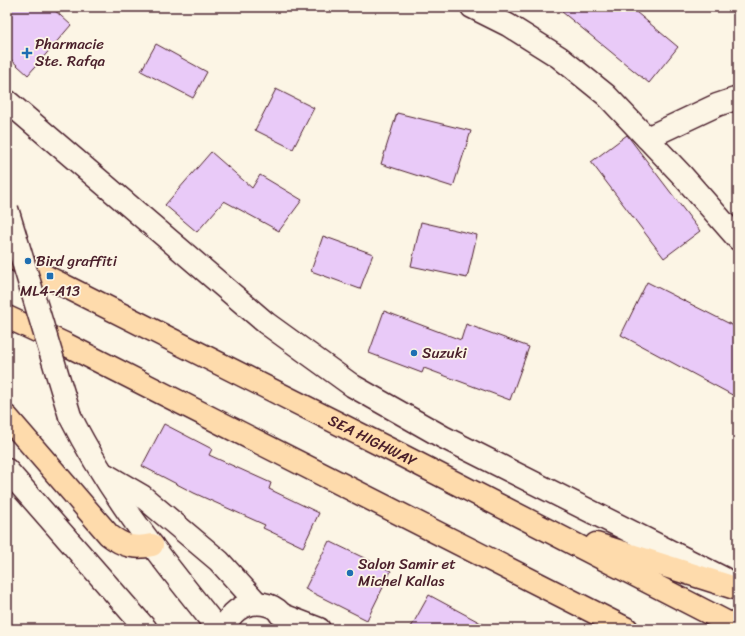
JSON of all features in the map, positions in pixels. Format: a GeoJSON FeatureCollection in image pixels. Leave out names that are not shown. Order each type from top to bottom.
{"type":"FeatureCollection","features":[{"type":"Feature","properties":{"kind":"highway","name":"SEA HIGHWAY"},"geometry":{"type":"LineString","coordinates":[[7,255],[43,275],[738,628]]}},
{"type":"Feature","properties":{"kind":"highway"},"geometry":{"type":"LineString","coordinates":[[7,317],[64,344],[627,629]]}},
{"type":"Feature","properties":{"kind":"highway"},"geometry":{"type":"LineString","coordinates":[[7,417],[109,535],[127,546],[139,548],[152,545]]}},
{"type":"Feature","properties":{"kind":"highway"},"geometry":{"type":"LineString","coordinates":[[558,536],[611,548],[698,578],[738,589]]}},
{"type":"Feature","properties":{"kind":"street"},"geometry":{"type":"LineString","coordinates":[[472,7],[508,25],[560,57],[606,95],[708,204],[738,240]]}},
{"type":"Feature","properties":{"kind":"street"},"geometry":{"type":"LineString","coordinates":[[647,138],[717,105],[738,98]]}},
{"type":"Feature","properties":{"kind":"street"},"geometry":{"type":"LineString","coordinates":[[7,101],[266,323],[353,386],[443,437],[738,586]]}},
{"type":"Feature","properties":{"kind":"street"},"geometry":{"type":"LineString","coordinates":[[7,209],[70,416],[87,451],[152,545],[218,629]]}},
{"type":"Feature","properties":{"kind":"street"},"geometry":{"type":"LineString","coordinates":[[7,470],[146,629]]}},
{"type":"Feature","properties":{"kind":"street"},"geometry":{"type":"LineString","coordinates":[[103,473],[148,501],[219,561],[257,603]]}},
{"type":"Feature","properties":{"kind":"street"},"geometry":{"type":"LineString","coordinates":[[225,629],[226,623],[234,612],[244,605],[257,603],[270,606],[284,621],[319,629]]}},
{"type":"Feature","properties":{"kind":"building"},"geometry":{"type":"Polygon","coordinates":[[[7,7],[51,7],[71,25],[28,75],[7,56],[7,7]]]}},
{"type":"Feature","properties":{"kind":"building"},"geometry":{"type":"Polygon","coordinates":[[[556,7],[630,7],[678,47],[649,83],[556,7]]]}},
{"type":"Feature","properties":{"kind":"building"},"geometry":{"type":"Polygon","coordinates":[[[156,44],[207,72],[193,98],[141,71],[156,44]]]}},
{"type":"Feature","properties":{"kind":"building"},"geometry":{"type":"Polygon","coordinates":[[[276,89],[314,108],[293,149],[255,130],[276,89]]]}},
{"type":"Feature","properties":{"kind":"building"},"geometry":{"type":"Polygon","coordinates":[[[397,113],[471,131],[453,187],[381,164],[397,113]]]}},
{"type":"Feature","properties":{"kind":"building"},"geometry":{"type":"Polygon","coordinates":[[[627,135],[700,231],[664,258],[591,162],[627,135]]]}},
{"type":"Feature","properties":{"kind":"building"},"geometry":{"type":"Polygon","coordinates":[[[211,152],[252,188],[260,175],[302,200],[279,231],[224,201],[197,232],[165,205],[211,152]]]}},
{"type":"Feature","properties":{"kind":"building"},"geometry":{"type":"Polygon","coordinates":[[[421,222],[477,235],[467,278],[411,266],[421,222]]]}},
{"type":"Feature","properties":{"kind":"building"},"geometry":{"type":"Polygon","coordinates":[[[323,236],[373,254],[360,289],[311,271],[323,236]]]}},
{"type":"Feature","properties":{"kind":"building"},"geometry":{"type":"Polygon","coordinates":[[[647,282],[738,328],[738,398],[621,335],[647,282]]]}},
{"type":"Feature","properties":{"kind":"building"},"geometry":{"type":"Polygon","coordinates":[[[384,311],[461,340],[466,324],[529,347],[510,400],[424,368],[422,373],[369,353],[384,311]]]}},
{"type":"Feature","properties":{"kind":"building"},"geometry":{"type":"Polygon","coordinates":[[[164,424],[212,449],[209,455],[271,483],[269,489],[319,513],[303,547],[263,528],[265,525],[194,493],[142,466],[164,424]]]}},
{"type":"Feature","properties":{"kind":"building"},"geometry":{"type":"Polygon","coordinates":[[[329,541],[391,571],[367,620],[305,589],[329,541]]]}},
{"type":"Feature","properties":{"kind":"building"},"geometry":{"type":"Polygon","coordinates":[[[429,595],[492,629],[410,629],[429,595]]]}},
{"type":"Feature","properties":{"kind":"place","name":"Pharmacie Ste. Rafqa"},"geometry":{"type":"Point","coordinates":[27,53]}},
{"type":"Feature","properties":{"kind":"place","name":"Bird graffiti"},"geometry":{"type":"Point","coordinates":[28,261]}},
{"type":"Feature","properties":{"kind":"place","name":"ML4-A13"},"geometry":{"type":"Point","coordinates":[50,276]}},
{"type":"Feature","properties":{"kind":"place","name":"Suzuki"},"geometry":{"type":"Point","coordinates":[414,353]}},
{"type":"Feature","properties":{"kind":"place","name":"Salon Samir et Michel Kallas"},"geometry":{"type":"Point","coordinates":[350,573]}}]}
